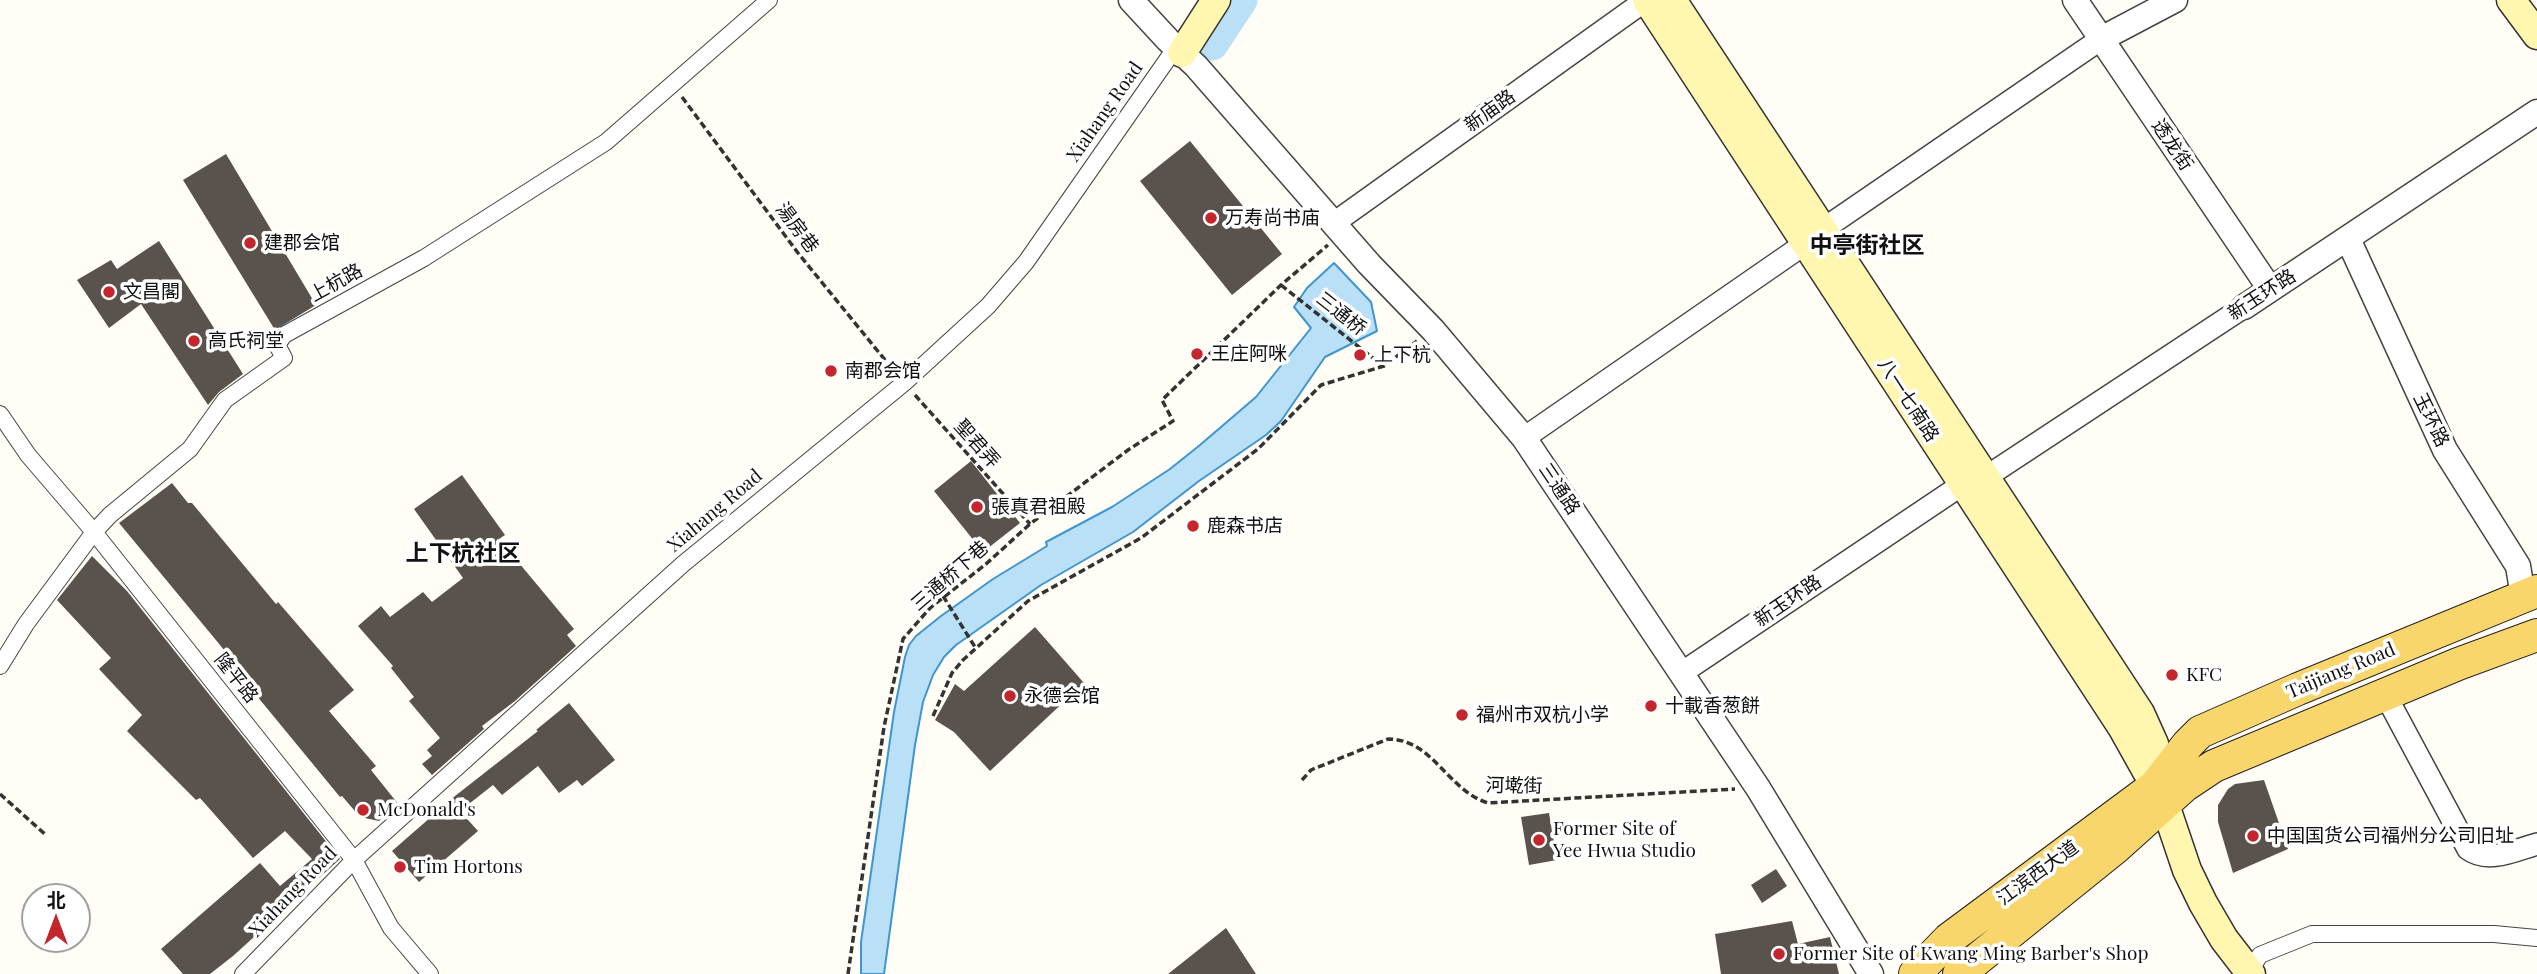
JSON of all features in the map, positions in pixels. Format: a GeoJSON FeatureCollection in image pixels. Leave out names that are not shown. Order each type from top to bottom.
{"type":"FeatureCollection","features":[{"type":"Feature","properties":{"kind":"main road"},"geometry":{"type":"LineString","coordinates":[[1175,47],[1193,0]]}},
{"type":"Feature","properties":{"kind":"main road"},"geometry":{"type":"LineString","coordinates":[[1175,47],[1216,0]]}},
{"type":"Feature","properties":{"kind":"main road","name":"八一七南路"},"geometry":{"type":"LineString","coordinates":[[1646,0],[1814,237],[1975,481],[2140,713],[2154,744],[2161,788],[2187,870],[2224,939],[2250,973]]}},
{"type":"Feature","properties":{"kind":"main road","name":"八一七南路"},"geometry":{"type":"LineString","coordinates":[[1672,0],[1814,237]]}},
{"type":"Feature","properties":{"kind":"main road"},"geometry":{"type":"LineString","coordinates":[[2511,0],[2537,35]]}},
{"type":"Feature","properties":{"kind":"main road"},"geometry":{"type":"LineString","coordinates":[[2534,0],[2537,5]]}},
{"type":"Feature","properties":{"kind":"main road","name":"Taijiang Road"},"geometry":{"type":"LineString","coordinates":[[2161,788],[2175,758],[2200,732],[2530,594]]}},
{"type":"Feature","properties":{"kind":"main road","name":"Taijiang Road"},"geometry":{"type":"LineString","coordinates":[[2161,788],[2458,664],[2537,635]]}},
{"type":"Feature","properties":{"kind":"main road","name":"江滨西大道"},"geometry":{"type":"LineString","coordinates":[[1915,974],[1949,939],[2161,788]]}},
{"type":"Feature","properties":{"kind":"main road","name":"江滨西大道"},"geometry":{"type":"LineString","coordinates":[[1959,974],[2115,848],[2161,788]]}},
{"type":"Feature","properties":{"kind":"street","name":"上杭路"},"geometry":{"type":"LineString","coordinates":[[0,666],[26,624],[94,532],[110,514],[190,449],[225,400],[284,358],[276,345],[284,335],[425,258],[606,142],[769,0]]}},
{"type":"Feature","properties":{"kind":"street","name":"三通路"},"geometry":{"type":"LineString","coordinates":[[1131,0],[1369,264],[1433,330],[1524,438],[1683,671],[1871,974]]}},
{"type":"Feature","properties":{"kind":"street","name":"新庙路"},"geometry":{"type":"LineString","coordinates":[[1338,228],[1646,0]]}},
{"type":"Feature","properties":{"kind":"street","name":"透龙街"},"geometry":{"type":"LineString","coordinates":[[2075,0],[2270,289]]}},
{"type":"Feature","properties":{"kind":"street"},"geometry":{"type":"LineString","coordinates":[[1524,438],[2101,39],[2175,0]]}},
{"type":"Feature","properties":{"kind":"street","name":"Xiahang Road"},"geometry":{"type":"LineString","coordinates":[[243,974],[354,860],[683,564],[904,383],[988,306],[1026,262],[1175,47]]}},
{"type":"Feature","properties":{"kind":"street","name":"新玉环路"},"geometry":{"type":"LineString","coordinates":[[1683,671],[2348,239],[2537,112]]}},
{"type":"Feature","properties":{"kind":"street","name":"玉环路"},"geometry":{"type":"LineString","coordinates":[[2348,239],[2445,450],[2518,566],[2530,594]]}},
{"type":"Feature","properties":{"kind":"street","name":"隆平路"},"geometry":{"type":"LineString","coordinates":[[0,414],[28,455],[94,532],[354,860],[391,928],[430,974]]}},
{"type":"Feature","properties":{"kind":"street"},"geometry":{"type":"LineString","coordinates":[[2386,696],[2468,849],[2479,855],[2493,856],[2537,844]]}},
{"type":"Feature","properties":{"kind":"street"},"geometry":{"type":"LineString","coordinates":[[2250,973],[2260,955],[2312,934],[2494,934],[2537,938]]}},
{"type":"Feature","properties":{"kind":"path","name":"湯房巷"},"geometry":{"type":"LineString","coordinates":[[673,85],[798,253],[904,383]]}},
{"type":"Feature","properties":{"kind":"path","name":"三通桥下巷"},"geometry":{"type":"LineString","coordinates":[[849,974],[884,727],[903,639],[943,596],[986,564],[1030,524],[1128,450],[1173,421],[1161,400],[1338,228]]}},
{"type":"Feature","properties":{"kind":"path","name":"三通桥"},"geometry":{"type":"LineString","coordinates":[[1280,285],[1384,366]]}},
{"type":"Feature","properties":{"kind":"path"},"geometry":{"type":"LineString","coordinates":[[933,716],[952,673],[975,648],[1028,601],[1141,538],[1258,449],[1321,385],[1384,366],[1433,330]]}},
{"type":"Feature","properties":{"kind":"path","name":"聖君弄"},"geometry":{"type":"LineString","coordinates":[[904,383],[1030,524]]}},
{"type":"Feature","properties":{"kind":"path"},"geometry":{"type":"LineString","coordinates":[[943,596],[975,648]]}},
{"type":"Feature","properties":{"kind":"path","name":"河墘街"},"geometry":{"type":"LineString","coordinates":[[1302,780],[1311,771],[1388,739],[1397,739],[1421,748],[1468,794],[1488,803],[1758,788]]}},
{"type":"Feature","properties":{"kind":"path"},"geometry":{"type":"LineString","coordinates":[[0,794],[47,836]]}},
{"type":"Feature","properties":{"kind":"water"},"geometry":{"type":"Polygon","coordinates":[[[1231,0],[1256,0],[1230,39],[1213,28],[1231,0]]]}},
{"type":"Feature","properties":{"kind":"water"},"geometry":{"type":"Polygon","coordinates":[[[1334,263],[1371,302],[1377,331],[1325,357],[1281,421],[1266,435],[1199,481],[1133,532],[1041,585],[956,645],[944,657],[933,675],[923,702],[884,974],[861,974],[861,942],[894,712],[909,645],[941,616],[993,579],[1047,546],[1046,542],[1112,507],[1170,469],[1256,397],[1311,328],[1294,307],[1307,288],[1334,263]]]}},
{"type":"Feature","properties":{"kind":"building","name":"万寿尚书庙"},"geometry":{"type":"Polygon","coordinates":[[[1190,141],[1282,254],[1232,295],[1140,181],[1190,141]]]}},
{"type":"Feature","properties":{"kind":"building","name":"建郡会馆"},"geometry":{"type":"Polygon","coordinates":[[[226,154],[316,305],[275,330],[183,180],[226,154]]]}},
{"type":"Feature","properties":{"kind":"building","name":"高氏祠堂"},"geometry":{"type":"Polygon","coordinates":[[[159,241],[243,374],[219,392],[208,405],[141,304],[109,328],[77,280],[111,260],[117,269],[159,241]]]}},
{"type":"Feature","properties":{"kind":"building","name":"張真君祖殿"},"geometry":{"type":"Polygon","coordinates":[[[971,461],[1020,523],[983,552],[934,491],[971,461]]]}},
{"type":"Feature","properties":{"kind":"building"},"geometry":{"type":"Polygon","coordinates":[[[462,475],[505,535],[499,539],[574,629],[567,635],[576,646],[515,701],[482,726],[484,729],[432,775],[422,764],[432,756],[427,750],[440,738],[409,701],[414,697],[391,668],[393,666],[358,626],[381,606],[390,617],[423,592],[432,602],[463,578],[414,509],[462,475]]]}},
{"type":"Feature","properties":{"kind":"building"},"geometry":{"type":"Polygon","coordinates":[[[172,483],[354,690],[329,711],[376,766],[371,770],[399,805],[379,821],[360,817],[342,796],[340,797],[119,523],[172,483]]]}},
{"type":"Feature","properties":{"kind":"building"},"geometry":{"type":"Polygon","coordinates":[[[92,556],[127,591],[340,859],[210,974],[183,974],[161,949],[260,863],[280,886],[312,859],[285,831],[253,858],[200,798],[196,800],[127,731],[142,715],[99,669],[111,658],[57,600],[92,556]]]}},
{"type":"Feature","properties":{"kind":"building","name":"永德会馆"},"geometry":{"type":"Polygon","coordinates":[[[1035,627],[1084,683],[990,771],[954,732],[935,720],[955,684],[964,691],[1035,627]]]}},
{"type":"Feature","properties":{"kind":"building"},"geometry":{"type":"Polygon","coordinates":[[[569,703],[615,760],[582,786],[577,780],[559,793],[538,766],[502,795],[493,785],[460,811],[478,831],[419,882],[392,851],[569,703]]]}},
{"type":"Feature","properties":{"kind":"building","name":"中国国货公司福州分公司旧址"},"geometry":{"type":"Polygon","coordinates":[[[2264,780],[2288,849],[2233,873],[2218,822],[2218,805],[2228,789],[2235,784],[2264,780]]]}},
{"type":"Feature","properties":{"kind":"building","name":"Former Site of Yee Hwua Studio"},"geometry":{"type":"Polygon","coordinates":[[[1549,813],[1557,860],[1529,865],[1521,817],[1549,813]]]}},
{"type":"Feature","properties":{"kind":"building"},"geometry":{"type":"Polygon","coordinates":[[[1776,869],[1787,886],[1762,903],[1751,885],[1776,869]]]}},
{"type":"Feature","properties":{"kind":"building"},"geometry":{"type":"Polygon","coordinates":[[[1792,921],[1798,944],[1830,937],[1839,974],[1721,974],[1715,934],[1792,921]]]}},
{"type":"Feature","properties":{"kind":"building"},"geometry":{"type":"Polygon","coordinates":[[[1226,928],[1256,974],[1168,974],[1226,928]]]}},
{"type":"Feature","properties":{"kind":"waterway"},"geometry":{"type":"LineString","coordinates":[[1212,44],[1241,0]]}},
{"type":"Feature","properties":{"kind":"place","name":"万寿尚书庙"},"geometry":{"type":"Point","coordinates":[1211,218]}},
{"type":"Feature","properties":{"kind":"place","name":"建郡会馆"},"geometry":{"type":"Point","coordinates":[250,243]}},
{"type":"Feature","properties":{"kind":"place","name":"文昌閣"},"geometry":{"type":"Point","coordinates":[109,292]}},
{"type":"Feature","properties":{"kind":"place","name":"高氏祠堂"},"geometry":{"type":"Point","coordinates":[194,341]}},
{"type":"Feature","properties":{"kind":"place","name":"王庄阿咪"},"geometry":{"type":"Point","coordinates":[1197,354]}},
{"type":"Feature","properties":{"kind":"place","name":"上下杭"},"geometry":{"type":"Point","coordinates":[1360,355]}},
{"type":"Feature","properties":{"kind":"place","name":"南郡会馆"},"geometry":{"type":"Point","coordinates":[831,371]}},
{"type":"Feature","properties":{"kind":"place","name":"張真君祖殿"},"geometry":{"type":"Point","coordinates":[977,507]}},
{"type":"Feature","properties":{"kind":"place","name":"鹿森书店"},"geometry":{"type":"Point","coordinates":[1193,526]}},
{"type":"Feature","properties":{"kind":"place","name":"KFC"},"geometry":{"type":"Point","coordinates":[2172,675]}},
{"type":"Feature","properties":{"kind":"place","name":"永德会馆"},"geometry":{"type":"Point","coordinates":[1010,696]}},
{"type":"Feature","properties":{"kind":"place","name":"十載香葱餅"},"geometry":{"type":"Point","coordinates":[1651,706]}},
{"type":"Feature","properties":{"kind":"place","name":"福州市双杭小学"},"geometry":{"type":"Point","coordinates":[1462,715]}},
{"type":"Feature","properties":{"kind":"place","name":"McDonald's"},"geometry":{"type":"Point","coordinates":[363,810]}},
{"type":"Feature","properties":{"kind":"place","name":"中国国货公司福州分公司旧址"},"geometry":{"type":"Point","coordinates":[2253,836]}},
{"type":"Feature","properties":{"kind":"place","name":"Former Site of Yee Hwua Studio"},"geometry":{"type":"Point","coordinates":[1539,840]}},
{"type":"Feature","properties":{"kind":"place","name":"Tim Hortons"},"geometry":{"type":"Point","coordinates":[400,867]}},
{"type":"Feature","properties":{"kind":"place","name":"Former Site of Kwang Ming Barber's Shop"},"geometry":{"type":"Point","coordinates":[1779,954]}},
{"type":"Feature","properties":{"kind":"district","name":"中亭街社区"},"geometry":{"type":"Point","coordinates":[1867,246]}},
{"type":"Feature","properties":{"kind":"district","name":"上下杭社区"},"geometry":{"type":"Point","coordinates":[463,554]}}]}
